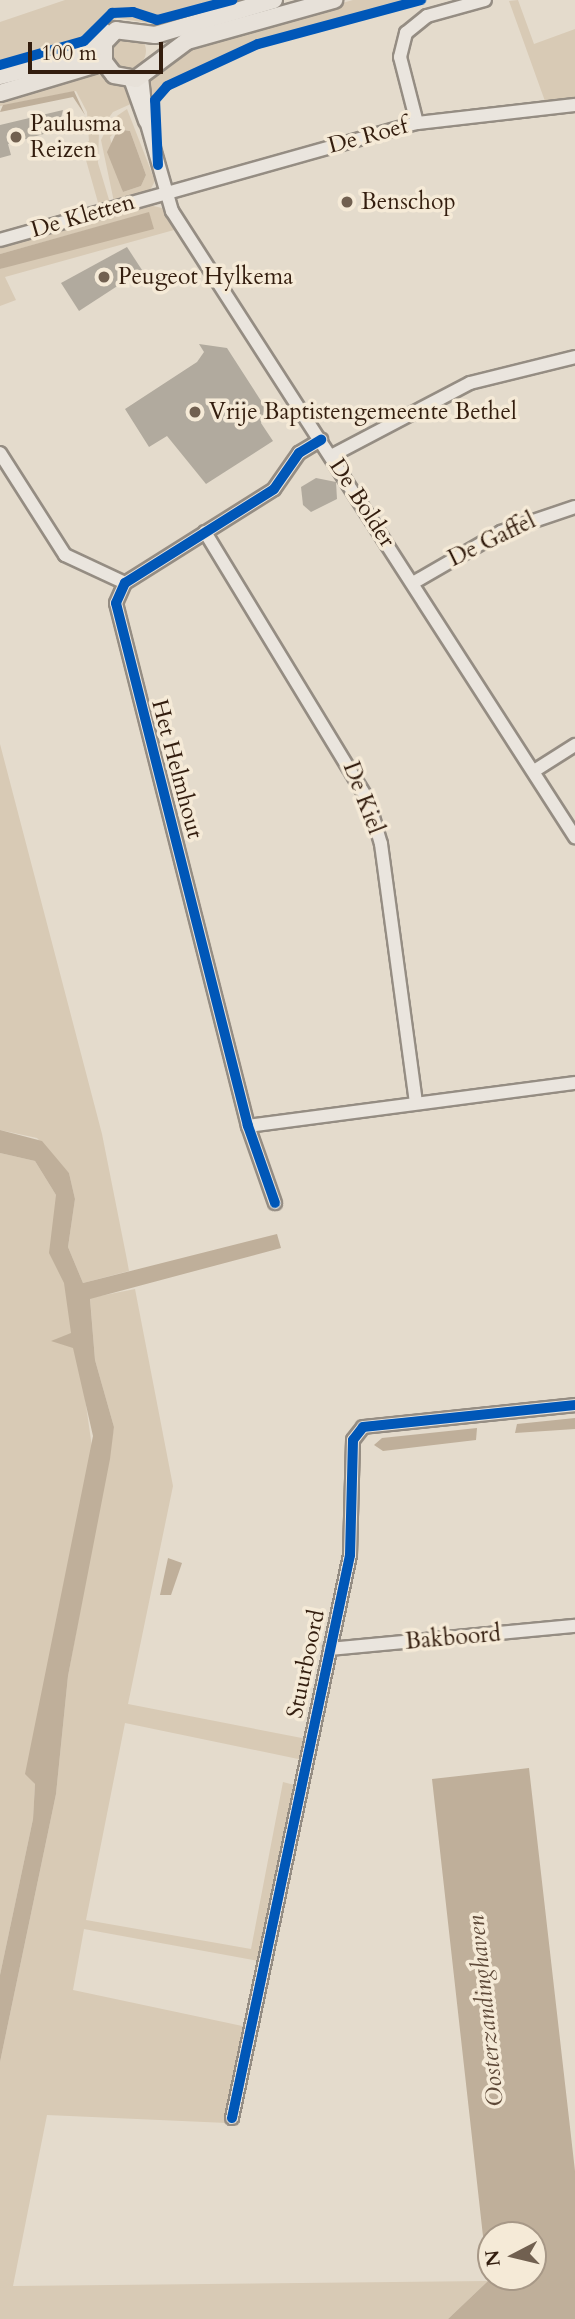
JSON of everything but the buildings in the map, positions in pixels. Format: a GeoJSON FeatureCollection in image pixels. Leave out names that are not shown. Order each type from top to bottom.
{"type":"FeatureCollection","features":[{"type":"Feature","properties":{"kind":"main road"},"geometry":{"type":"LineString","coordinates":[[0,76],[81,54],[103,54],[128,72],[138,75],[154,43],[274,0]]}},
{"type":"Feature","properties":{"kind":"main road"},"geometry":{"type":"LineString","coordinates":[[154,43],[185,33],[334,0]]}},
{"type":"Feature","properties":{"kind":"main road"},"geometry":{"type":"LineString","coordinates":[[0,93],[71,74],[103,54],[123,20],[154,43]]}},
{"type":"Feature","properties":{"kind":"street"},"geometry":{"type":"LineString","coordinates":[[417,123],[400,57],[406,33],[427,16],[485,0]]}},
{"type":"Feature","properties":{"kind":"street","name":"De Bolder"},"geometry":{"type":"LineString","coordinates":[[138,75],[147,124],[165,192],[575,837]]}},
{"type":"Feature","properties":{"kind":"street","name":"De Roef"},"geometry":{"type":"LineString","coordinates":[[165,192],[417,123],[575,105]]}},
{"type":"Feature","properties":{"kind":"street","name":"De Kletten"},"geometry":{"type":"LineString","coordinates":[[0,240],[165,192]]}},
{"type":"Feature","properties":{"kind":"street"},"geometry":{"type":"LineString","coordinates":[[331,456],[470,383],[575,357]]}},
{"type":"Feature","properties":{"kind":"street"},"geometry":{"type":"LineString","coordinates":[[0,453],[65,555],[124,583],[274,489],[299,453],[321,440]]}},
{"type":"Feature","properties":{"kind":"street","name":"De Gaffel"},"geometry":{"type":"LineString","coordinates":[[413,583],[501,532],[575,507]]}},
{"type":"Feature","properties":{"kind":"street","name":"De Kiel"},"geometry":{"type":"LineString","coordinates":[[205,532],[368,800],[381,844],[416,1103]]}},
{"type":"Feature","properties":{"kind":"street","name":"Het Helmhout"},"geometry":{"type":"LineString","coordinates":[[124,583],[116,616],[248,1126],[275,1203]]}},
{"type":"Feature","properties":{"kind":"street"},"geometry":{"type":"LineString","coordinates":[[534,771],[575,745]]}},
{"type":"Feature","properties":{"kind":"street"},"geometry":{"type":"LineString","coordinates":[[248,1126],[575,1083]]}},
{"type":"Feature","properties":{"kind":"street","name":"Stuurboord"},"geometry":{"type":"LineString","coordinates":[[232,2118],[350,1555],[353,1440],[363,1427],[575,1405]]}},
{"type":"Feature","properties":{"kind":"street","name":"Bakboord"},"geometry":{"type":"LineString","coordinates":[[330,1649],[575,1626]]}},
{"type":"Feature","properties":{"kind":"shaded area"},"geometry":{"type":"Polygon","coordinates":[[[65,0],[225,0],[157,18],[113,10],[83,39],[0,63],[0,22],[65,0]]]}},
{"type":"Feature","properties":{"kind":"shaded area"},"geometry":{"type":"Polygon","coordinates":[[[240,0],[254,0],[161,25],[117,18],[88,45],[0,71],[80,45],[114,14],[159,22],[240,0]]]}},
{"type":"Feature","properties":{"kind":"shaded area"},"geometry":{"type":"Polygon","coordinates":[[[353,0],[413,0],[255,44],[161,86],[149,99],[149,80],[190,46],[353,0]]]}},
{"type":"Feature","properties":{"kind":"shaded area"},"geometry":{"type":"Polygon","coordinates":[[[518,0],[534,44],[575,29],[575,102],[546,104],[509,1],[518,0]]]}},
{"type":"Feature","properties":{"kind":"shaded area"},"geometry":{"type":"Polygon","coordinates":[[[129,34],[141,39],[146,51],[141,63],[129,68],[117,63],[112,51],[117,39],[129,34]]]}},
{"type":"Feature","properties":{"kind":"shaded area"},"geometry":{"type":"Polygon","coordinates":[[[94,73],[123,84],[133,103],[113,112],[99,131],[98,163],[110,203],[99,206],[82,146],[89,141],[87,112],[76,91],[0,106],[0,99],[94,73]]]}},
{"type":"Feature","properties":{"kind":"shaded area"},"geometry":{"type":"Polygon","coordinates":[[[127,109],[155,181],[149,192],[114,202],[101,140],[111,120],[127,109]],[[118,129],[110,137],[123,192],[141,186],[146,175],[130,131],[118,129]]]}},
{"type":"Feature","properties":{"kind":"shaded area"},"geometry":{"type":"Polygon","coordinates":[[[149,205],[162,208],[174,230],[5,277],[16,300],[0,306],[0,269],[151,220],[148,213],[0,254],[0,246],[149,205]]]}},
{"type":"Feature","properties":{"kind":"shaded area"},"geometry":{"type":"Polygon","coordinates":[[[0,744],[102,1134],[129,1271],[83,1283],[68,1247],[75,1199],[69,1173],[37,1138],[0,1130],[0,744]]]}},
{"type":"Feature","properties":{"kind":"shaded area"},"geometry":{"type":"Polygon","coordinates":[[[0,1153],[35,1161],[56,1195],[94,1461],[28,1776],[35,1784],[33,1819],[0,1975],[0,1153]]]}},
{"type":"Feature","properties":{"kind":"shaded area"},"geometry":{"type":"Polygon","coordinates":[[[135,1289],[173,1486],[128,1704],[307,1739],[303,1760],[125,1723],[86,1920],[251,1949],[283,1782],[298,1786],[259,1961],[84,1929],[73,1990],[247,2027],[227,2123],[47,2115],[13,2286],[477,2281],[477,2291],[448,2319],[0,2319],[0,2062],[56,1794],[68,1676],[114,1427],[95,1360],[90,1298],[135,1289]]]}},
{"type":"Feature","properties":{"kind":"water"},"geometry":{"type":"Polygon","coordinates":[[[74,91],[85,115],[73,97],[0,112],[3,105],[74,91]]]}},
{"type":"Feature","properties":{"kind":"water"},"geometry":{"type":"Polygon","coordinates":[[[118,129],[130,131],[146,175],[141,186],[123,192],[107,152],[118,129]]]}},
{"type":"Feature","properties":{"kind":"water"},"geometry":{"type":"Polygon","coordinates":[[[149,212],[154,229],[0,269],[0,254],[149,212]]]}},
{"type":"Feature","properties":{"kind":"water"},"geometry":{"type":"Polygon","coordinates":[[[0,1130],[42,1141],[69,1173],[75,1199],[68,1247],[83,1283],[277,1234],[281,1248],[90,1299],[95,1360],[114,1427],[68,1676],[56,1794],[0,2062],[0,1975],[33,1819],[35,1784],[25,1774],[93,1436],[73,1348],[51,1341],[71,1333],[64,1283],[49,1253],[56,1195],[35,1161],[0,1153],[0,1130]]]}},
{"type":"Feature","properties":{"kind":"water"},"geometry":{"type":"Polygon","coordinates":[[[575,1418],[575,1429],[515,1433],[517,1424],[575,1418]]]}},
{"type":"Feature","properties":{"kind":"water"},"geometry":{"type":"Polygon","coordinates":[[[477,1428],[476,1440],[383,1451],[374,1445],[382,1438],[477,1428]]]}},
{"type":"Feature","properties":{"kind":"water"},"geometry":{"type":"Polygon","coordinates":[[[168,1558],[182,1563],[171,1595],[160,1595],[168,1558]]]}},
{"type":"Feature","properties":{"kind":"water","name":"Oosterzandinghaven"},"geometry":{"type":"Polygon","coordinates":[[[529,1768],[575,2171],[575,2319],[448,2319],[477,2291],[547,2291],[547,2221],[481,2221],[432,1779],[529,1768]]]}},
{"type":"Feature","properties":{"kind":"cycle path"},"geometry":{"type":"LineString","coordinates":[[0,65],[84,41],[112,13],[133,12],[157,20],[232,0]]}},
{"type":"Feature","properties":{"kind":"cycle path"},"geometry":{"type":"LineString","coordinates":[[158,165],[155,100],[167,86],[258,44],[421,0]]}},
{"type":"Feature","properties":{"kind":"cycle path"},"geometry":{"type":"LineString","coordinates":[[275,1203],[248,1126],[116,603],[125,583],[274,489],[299,453],[321,440]]}},
{"type":"Feature","properties":{"kind":"cycle path"},"geometry":{"type":"LineString","coordinates":[[232,2118],[350,1555],[353,1440],[363,1427],[575,1405]]}},
{"type":"Feature","properties":{"kind":"place","name":"Paulusma Reizen"},"geometry":{"type":"Point","coordinates":[16,137]}},
{"type":"Feature","properties":{"kind":"place","name":"Benschop"},"geometry":{"type":"Point","coordinates":[347,202]}},
{"type":"Feature","properties":{"kind":"place","name":"Peugeot Hylkema"},"geometry":{"type":"Point","coordinates":[104,277]}},
{"type":"Feature","properties":{"kind":"place","name":"Vrije Baptistengemeente Bethel"},"geometry":{"type":"Point","coordinates":[195,412]}}]}
